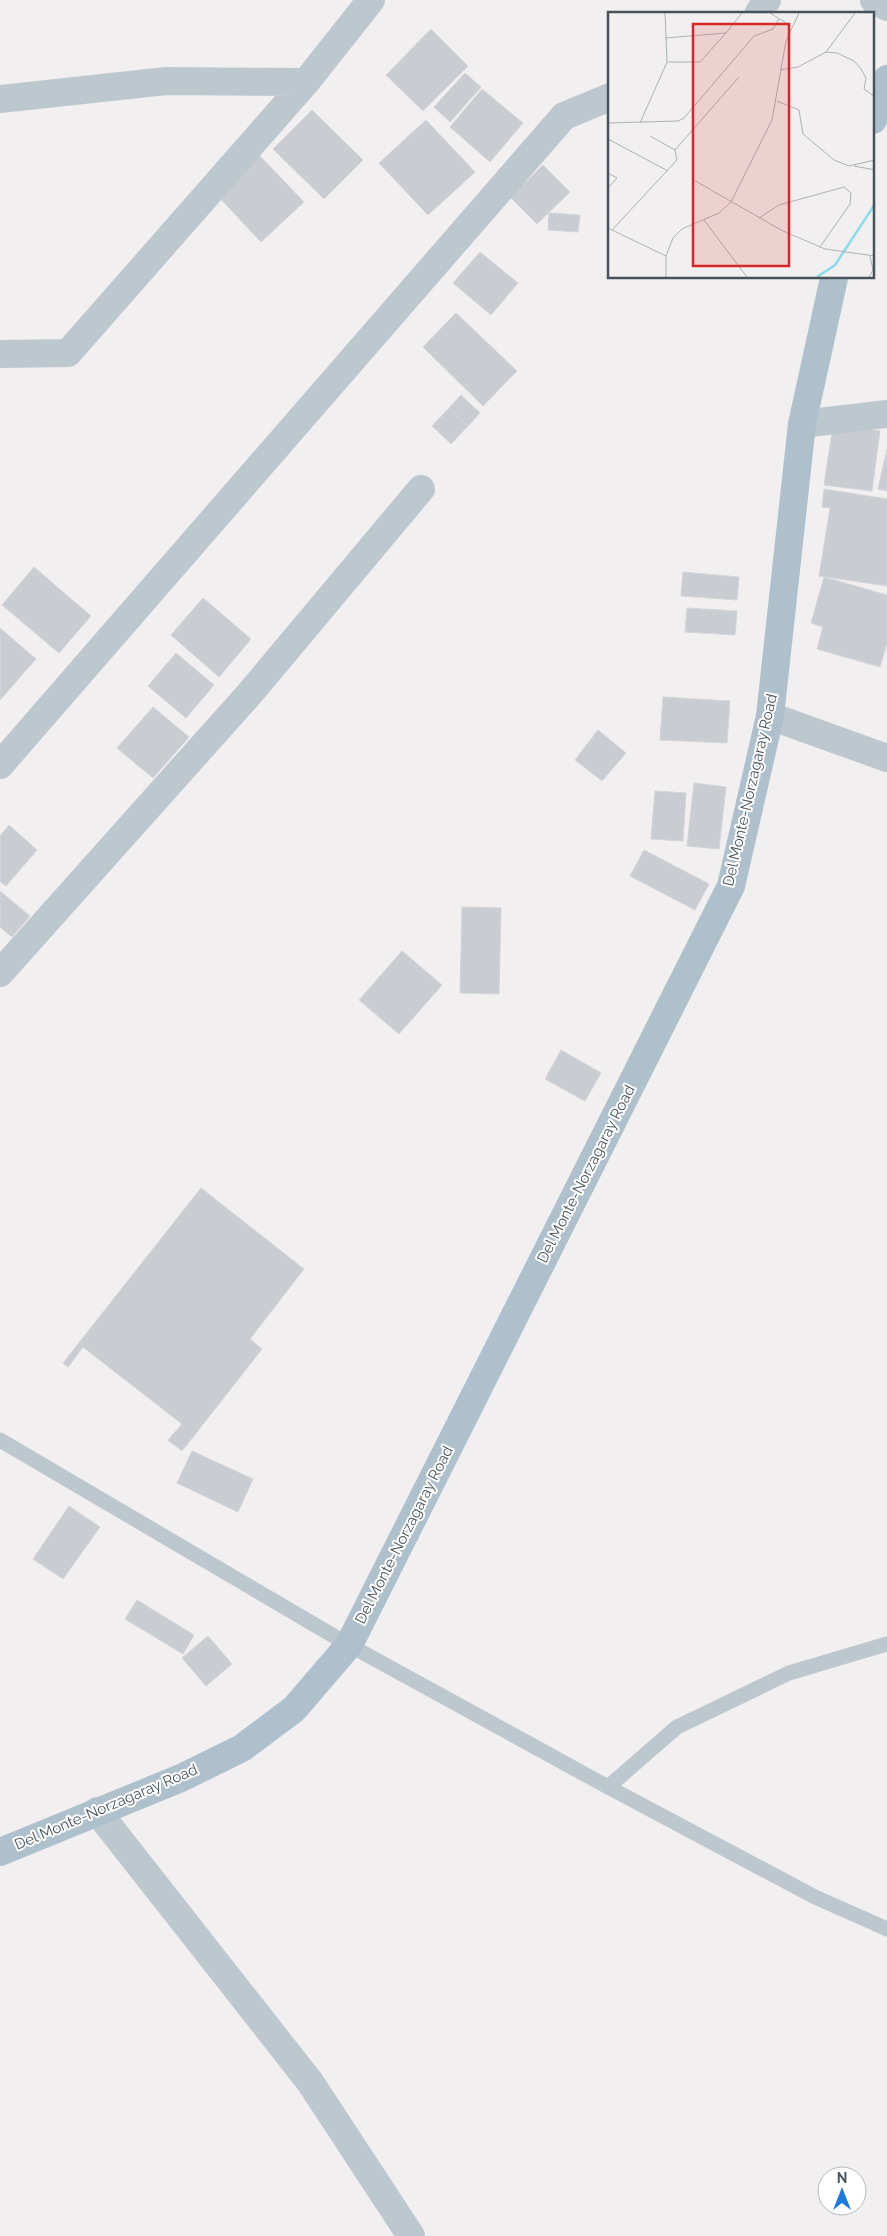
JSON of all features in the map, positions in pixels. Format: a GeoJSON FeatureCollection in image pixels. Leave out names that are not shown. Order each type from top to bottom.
{"type":"FeatureCollection","features":[{"type":"Feature","properties":{"kind":"main road"},"geometry":{"type":"LineString","coordinates":[[874,117],[887,78]]}},
{"type":"Feature","properties":{"kind":"main road","name":"Del Monte-Norzagaray Road"},"geometry":{"type":"LineString","coordinates":[[0,1852],[181,1778],[242,1748],[294,1709],[349,1645],[731,886],[770,716],[802,424],[834,279]]}},
{"type":"Feature","properties":{"kind":"street"},"geometry":{"type":"LineString","coordinates":[[0,354],[68,354],[306,82],[371,0]]}},
{"type":"Feature","properties":{"kind":"street"},"geometry":{"type":"LineString","coordinates":[[759,12],[767,0]]}},
{"type":"Feature","properties":{"kind":"street"},"geometry":{"type":"LineString","coordinates":[[874,0],[887,7]]}},
{"type":"Feature","properties":{"kind":"street"},"geometry":{"type":"LineString","coordinates":[[0,99],[166,81],[306,82]]}},
{"type":"Feature","properties":{"kind":"street"},"geometry":{"type":"LineString","coordinates":[[0,766],[564,116],[608,98]]}},
{"type":"Feature","properties":{"kind":"street"},"geometry":{"type":"LineString","coordinates":[[802,424],[887,414]]}},
{"type":"Feature","properties":{"kind":"street"},"geometry":{"type":"LineString","coordinates":[[0,973],[251,692],[421,489]]}},
{"type":"Feature","properties":{"kind":"street"},"geometry":{"type":"LineString","coordinates":[[770,716],[887,758]]}},
{"type":"Feature","properties":{"kind":"street"},"geometry":{"type":"LineString","coordinates":[[97,1811],[310,2082],[411,2236]]}},
{"type":"Feature","properties":{"kind":"lane"},"geometry":{"type":"LineString","coordinates":[[0,1440],[349,1645],[608,1788],[815,1897],[887,1929]]}},
{"type":"Feature","properties":{"kind":"lane"},"geometry":{"type":"LineString","coordinates":[[608,1788],[677,1727],[789,1673],[887,1644]]}},
{"type":"Feature","properties":{"kind":"building"},"geometry":{"type":"Polygon","coordinates":[[[431,29],[468,66],[423,111],[386,75],[431,29]]]}},
{"type":"Feature","properties":{"kind":"building"},"geometry":{"type":"Polygon","coordinates":[[[465,73],[481,87],[450,122],[434,107],[465,73]]]}},
{"type":"Feature","properties":{"kind":"building"},"geometry":{"type":"Polygon","coordinates":[[[482,89],[523,123],[490,162],[450,127],[482,89]]]}},
{"type":"Feature","properties":{"kind":"building"},"geometry":{"type":"Polygon","coordinates":[[[312,110],[363,160],[324,199],[273,149],[312,110]]]}},
{"type":"Feature","properties":{"kind":"building"},"geometry":{"type":"Polygon","coordinates":[[[426,120],[475,172],[428,215],[379,163],[426,120]]]}},
{"type":"Feature","properties":{"kind":"building"},"geometry":{"type":"Polygon","coordinates":[[[258,154],[304,202],[261,242],[216,194],[258,154]]]}},
{"type":"Feature","properties":{"kind":"building"},"geometry":{"type":"Polygon","coordinates":[[[543,165],[570,192],[537,224],[510,197],[543,165]]]}},
{"type":"Feature","properties":{"kind":"building"},"geometry":{"type":"Polygon","coordinates":[[[549,213],[580,215],[578,232],[548,230],[549,213]]]}},
{"type":"Feature","properties":{"kind":"building"},"geometry":{"type":"Polygon","coordinates":[[[480,252],[518,283],[491,315],[453,283],[480,252]]]}},
{"type":"Feature","properties":{"kind":"building"},"geometry":{"type":"Polygon","coordinates":[[[456,313],[517,371],[483,406],[423,347],[456,313]]]}},
{"type":"Feature","properties":{"kind":"building"},"geometry":{"type":"Polygon","coordinates":[[[461,395],[480,413],[468,426],[449,408],[461,395]]]}},
{"type":"Feature","properties":{"kind":"building"},"geometry":{"type":"Polygon","coordinates":[[[449,408],[468,426],[451,444],[432,426],[449,408]]]}},
{"type":"Feature","properties":{"kind":"building"},"geometry":{"type":"Polygon","coordinates":[[[833,425],[880,431],[872,491],[824,485],[833,425]]]}},
{"type":"Feature","properties":{"kind":"building"},"geometry":{"type":"Polygon","coordinates":[[[887,449],[887,491],[878,489],[887,449]]]}},
{"type":"Feature","properties":{"kind":"building"},"geometry":{"type":"Polygon","coordinates":[[[824,489],[887,499],[887,586],[819,576],[830,508],[822,507],[824,489]]]}},
{"type":"Feature","properties":{"kind":"building"},"geometry":{"type":"Polygon","coordinates":[[[34,567],[91,616],[59,653],[2,605],[34,567]]]}},
{"type":"Feature","properties":{"kind":"building"},"geometry":{"type":"Polygon","coordinates":[[[683,572],[739,577],[737,600],[681,596],[683,572]]]}},
{"type":"Feature","properties":{"kind":"building"},"geometry":{"type":"Polygon","coordinates":[[[824,577],[887,595],[887,643],[880,667],[817,649],[823,627],[811,623],[824,577]]]}},
{"type":"Feature","properties":{"kind":"building"},"geometry":{"type":"Polygon","coordinates":[[[203,598],[251,639],[219,677],[171,635],[203,598]]]}},
{"type":"Feature","properties":{"kind":"building"},"geometry":{"type":"Polygon","coordinates":[[[687,608],[737,611],[735,635],[685,632],[687,608]]]}},
{"type":"Feature","properties":{"kind":"building"},"geometry":{"type":"Polygon","coordinates":[[[0,628],[36,659],[0,700],[0,628]]]}},
{"type":"Feature","properties":{"kind":"building"},"geometry":{"type":"Polygon","coordinates":[[[176,653],[214,685],[186,718],[148,686],[176,653]]]}},
{"type":"Feature","properties":{"kind":"building"},"geometry":{"type":"Polygon","coordinates":[[[663,697],[730,701],[727,743],[660,740],[663,697]]]}},
{"type":"Feature","properties":{"kind":"building"},"geometry":{"type":"Polygon","coordinates":[[[153,707],[189,737],[153,778],[117,748],[153,707]]]}},
{"type":"Feature","properties":{"kind":"building"},"geometry":{"type":"Polygon","coordinates":[[[598,730],[626,753],[602,781],[575,760],[598,730]]]}},
{"type":"Feature","properties":{"kind":"building"},"geometry":{"type":"Polygon","coordinates":[[[694,783],[726,787],[719,849],[687,846],[694,783]]]}},
{"type":"Feature","properties":{"kind":"building"},"geometry":{"type":"Polygon","coordinates":[[[655,791],[686,793],[683,841],[651,839],[655,791]]]}},
{"type":"Feature","properties":{"kind":"building"},"geometry":{"type":"Polygon","coordinates":[[[9,825],[37,850],[6,886],[0,881],[0,836],[9,825]]]}},
{"type":"Feature","properties":{"kind":"building"},"geometry":{"type":"Polygon","coordinates":[[[644,850],[709,884],[695,910],[630,876],[644,850]]]}},
{"type":"Feature","properties":{"kind":"building"},"geometry":{"type":"Polygon","coordinates":[[[0,891],[30,916],[12,937],[0,927],[0,891]]]}},
{"type":"Feature","properties":{"kind":"building"},"geometry":{"type":"Polygon","coordinates":[[[462,907],[501,908],[499,994],[460,993],[462,907]]]}},
{"type":"Feature","properties":{"kind":"building"},"geometry":{"type":"Polygon","coordinates":[[[402,951],[442,985],[399,1034],[359,1000],[402,951]]]}},
{"type":"Feature","properties":{"kind":"building"},"geometry":{"type":"Polygon","coordinates":[[[561,1050],[601,1073],[585,1101],[545,1079],[561,1050]]]}},
{"type":"Feature","properties":{"kind":"building"},"geometry":{"type":"Polygon","coordinates":[[[201,1188],[304,1269],[250,1339],[262,1349],[182,1451],[168,1440],[182,1424],[83,1347],[68,1367],[63,1363],[201,1188]]]}},
{"type":"Feature","properties":{"kind":"building"},"geometry":{"type":"Polygon","coordinates":[[[192,1451],[253,1479],[238,1512],[177,1483],[192,1451]]]}},
{"type":"Feature","properties":{"kind":"building"},"geometry":{"type":"Polygon","coordinates":[[[69,1506],[100,1527],[63,1579],[33,1559],[69,1506]]]}},
{"type":"Feature","properties":{"kind":"building"},"geometry":{"type":"Polygon","coordinates":[[[137,1600],[194,1635],[183,1654],[125,1619],[137,1600]]]}},
{"type":"Feature","properties":{"kind":"building"},"geometry":{"type":"Polygon","coordinates":[[[208,1636],[232,1664],[206,1686],[182,1658],[208,1636]]]}}]}
